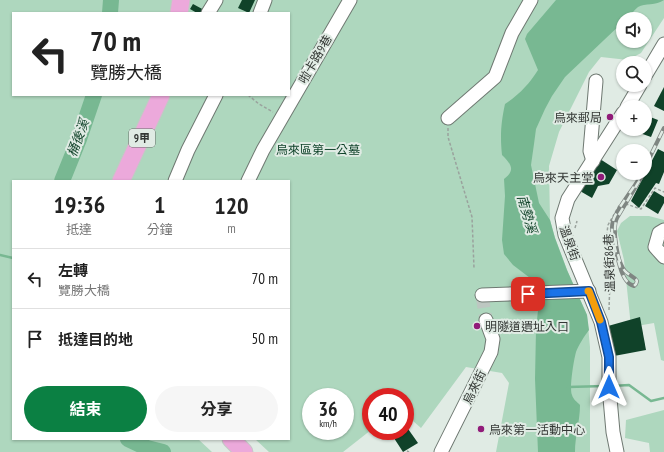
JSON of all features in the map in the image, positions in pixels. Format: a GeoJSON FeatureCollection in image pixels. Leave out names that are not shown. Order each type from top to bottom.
{"type":"FeatureCollection","features":[{"type":"Feature","properties":{"kind":"main road"},"geometry":{"type":"LineString","coordinates":[[179,12],[181,0]]}},
{"type":"Feature","properties":{"kind":"main road","name":"9甲"},"geometry":{"type":"LineString","coordinates":[[121,180],[161,96]]}},
{"type":"Feature","properties":{"kind":"main road"},"geometry":{"type":"LineString","coordinates":[[231,440],[244,452]]}},
{"type":"Feature","properties":{"kind":"street"},"geometry":{"type":"LineString","coordinates":[[209,12],[216,0]]}},
{"type":"Feature","properties":{"kind":"street"},"geometry":{"type":"LineString","coordinates":[[215,12],[221,0]]}},
{"type":"Feature","properties":{"kind":"street"},"geometry":{"type":"LineString","coordinates":[[260,12],[265,0]]}},
{"type":"Feature","properties":{"kind":"street","name":"啦卡路9巷"},"geometry":{"type":"LineString","coordinates":[[248,180],[263,150],[350,0]]}},
{"type":"Feature","properties":{"kind":"street"},"geometry":{"type":"LineString","coordinates":[[448,118],[495,77],[512,33],[532,0]]}},
{"type":"Feature","properties":{"kind":"street"},"geometry":{"type":"LineString","coordinates":[[652,64],[664,44]]}},
{"type":"Feature","properties":{"kind":"street"},"geometry":{"type":"LineString","coordinates":[[594,161],[590,151],[596,81]]}},
{"type":"Feature","properties":{"kind":"street"},"geometry":{"type":"LineString","coordinates":[[175,180],[188,150],[215,96]]}},
{"type":"Feature","properties":{"kind":"street","name":"溫泉街"},"geometry":{"type":"LineString","coordinates":[[616,125],[568,200],[562,218],[565,235],[601,322],[609,357],[609,387],[613,432],[617,452]]}},
{"type":"Feature","properties":{"kind":"street"},"geometry":{"type":"LineString","coordinates":[[664,230],[659,233],[656,247],[664,256]]}},
{"type":"Feature","properties":{"kind":"street"},"geometry":{"type":"LineString","coordinates":[[482,295],[589,291]]}},
{"type":"Feature","properties":{"kind":"street","name":"烏來街"},"geometry":{"type":"LineString","coordinates":[[441,452],[491,352],[493,339],[486,320]]}},
{"type":"Feature","properties":{"kind":"path"},"geometry":{"type":"LineString","coordinates":[[249,96],[265,108],[283,115]]}},
{"type":"Feature","properties":{"kind":"path"},"geometry":{"type":"LineString","coordinates":[[448,118],[448,137],[472,217],[474,268]]}},
{"type":"Feature","properties":{"kind":"path","name":"溫泉街86巷"},"geometry":{"type":"LineString","coordinates":[[601,322],[610,308],[610,278],[606,240],[608,225],[620,204],[626,204],[641,210],[644,203],[655,188],[664,192]]}},
{"type":"Feature","properties":{"kind":"green space","name":"烏來區第一公墓"},"geometry":{"type":"Polygon","coordinates":[[[0,0],[664,0],[664,18],[652,36],[652,12],[616,12],[616,48],[644,48],[641,53],[635,56],[616,56],[616,59],[601,57],[589,72],[559,132],[549,166],[550,220],[567,270],[587,315],[590,347],[590,452],[496,452],[509,383],[502,373],[466,367],[421,428],[414,422],[414,388],[362,388],[362,437],[343,452],[269,452],[256,440],[290,440],[290,180],[12,180],[12,440],[199,440],[212,452],[0,452],[0,0]]]}},
{"type":"Feature","properties":{"kind":"green space"},"geometry":{"type":"Polygon","coordinates":[[[630,216],[649,216],[664,220],[664,361],[661,360],[654,323],[631,327],[624,260],[617,231],[621,223],[630,216]]]}},
{"type":"Feature","properties":{"kind":"green space"},"geometry":{"type":"Polygon","coordinates":[[[664,410],[664,452],[650,452],[649,443],[625,438],[626,420],[664,410]]]}},
{"type":"Feature","properties":{"kind":"water","name":"南勢溪"},"geometry":{"type":"Polygon","coordinates":[[[556,0],[664,0],[658,3],[638,7],[633,12],[616,12],[616,29],[565,77],[552,96],[536,129],[531,165],[539,203],[550,220],[567,270],[587,315],[589,330],[576,352],[572,374],[571,392],[574,399],[580,405],[575,452],[538,452],[535,379],[536,330],[539,300],[534,281],[513,265],[504,254],[502,240],[505,196],[504,179],[508,176],[511,170],[510,164],[502,155],[501,129],[505,104],[524,88],[538,70],[525,39],[527,34],[556,0]]]}},
{"type":"Feature","properties":{"kind":"building"},"geometry":{"type":"Polygon","coordinates":[[[242,0],[255,0],[249,12],[238,8],[242,0]]]}},
{"type":"Feature","properties":{"kind":"building"},"geometry":{"type":"Polygon","coordinates":[[[193,4],[206,11],[195,12],[190,9],[193,4]]]}},
{"type":"Feature","properties":{"kind":"building"},"geometry":{"type":"Polygon","coordinates":[[[664,87],[664,111],[654,106],[664,87]]]}},
{"type":"Feature","properties":{"kind":"building"},"geometry":{"type":"Polygon","coordinates":[[[652,118],[658,120],[652,135],[652,118]]]}},
{"type":"Feature","properties":{"kind":"building"},"geometry":{"type":"Polygon","coordinates":[[[658,149],[664,152],[664,172],[659,184],[656,183],[639,208],[631,201],[642,180],[652,180],[652,161],[658,149]]]}},
{"type":"Feature","properties":{"kind":"building","name":"烏來天主堂"},"geometry":{"type":"Polygon","coordinates":[[[600,159],[616,169],[609,184],[598,186],[592,198],[580,191],[600,159]]]}},
{"type":"Feature","properties":{"kind":"building"},"geometry":{"type":"Polygon","coordinates":[[[654,191],[664,197],[664,203],[658,214],[645,206],[654,191]]]}},
{"type":"Feature","properties":{"kind":"building"},"geometry":{"type":"Polygon","coordinates":[[[640,317],[646,350],[614,356],[608,326],[640,317]]]}},
{"type":"Feature","properties":{"kind":"building"},"geometry":{"type":"Polygon","coordinates":[[[414,437],[418,443],[403,452],[395,440],[414,440],[414,437]]]}},
{"type":"Feature","properties":{"kind":"waterway","name":"桶後溪"},"geometry":{"type":"LineString","coordinates":[[110,12],[111,0]]}},
{"type":"Feature","properties":{"kind":"waterway","name":"桶後溪"},"geometry":{"type":"LineString","coordinates":[[62,180],[79,139],[94,96]]}},
{"type":"Feature","properties":{"kind":"waterway"},"geometry":{"type":"LineString","coordinates":[[0,255],[12,258]]}},
{"type":"Feature","properties":{"kind":"waterway"},"geometry":{"type":"LineString","coordinates":[[612,386],[629,385],[651,401],[664,398]]}},
{"type":"Feature","properties":{"kind":"waterway"},"geometry":{"type":"LineString","coordinates":[[568,387],[605,386]]}},
{"type":"Feature","properties":{"kind":"waterway","name":"桶後溪"},"geometry":{"type":"LineString","coordinates":[[130,440],[147,448],[163,452]]}},
{"type":"Feature","properties":{"kind":"tunnel"},"geometry":{"type":"LineString","coordinates":[[482,295],[486,320]]}},
{"type":"Feature","properties":{"kind":"railway"},"geometry":{"type":"LineString","coordinates":[[652,153],[664,128]]}},
{"type":"Feature","properties":{"kind":"railway"},"geometry":{"type":"LineString","coordinates":[[638,180],[615,215],[612,226],[614,244],[622,273],[627,281],[634,286],[637,281],[622,267],[616,245],[615,229],[617,218],[640,180]]}},
{"type":"Feature","properties":{"kind":"slow traffic"},"geometry":{"type":"LineString","coordinates":[[588,291],[600,320]]}},
{"type":"Feature","properties":{"kind":"place","name":"烏來郵局"},"geometry":{"type":"Point","coordinates":[610,117]}},
{"type":"Feature","properties":{"kind":"place","name":"烏來天主堂"},"geometry":{"type":"Point","coordinates":[601,177]}},
{"type":"Feature","properties":{"kind":"place","name":"明隧道遺址入口"},"geometry":{"type":"Point","coordinates":[477,326]}},
{"type":"Feature","properties":{"kind":"place","name":"烏來第一活動中心"},"geometry":{"type":"Point","coordinates":[481,429]}},
{"type":"Feature","properties":{"kind":"route"},"geometry":{"type":"LineString","coordinates":[[528,294],[589,291],[601,322],[609,357],[609,387]]}}]}
